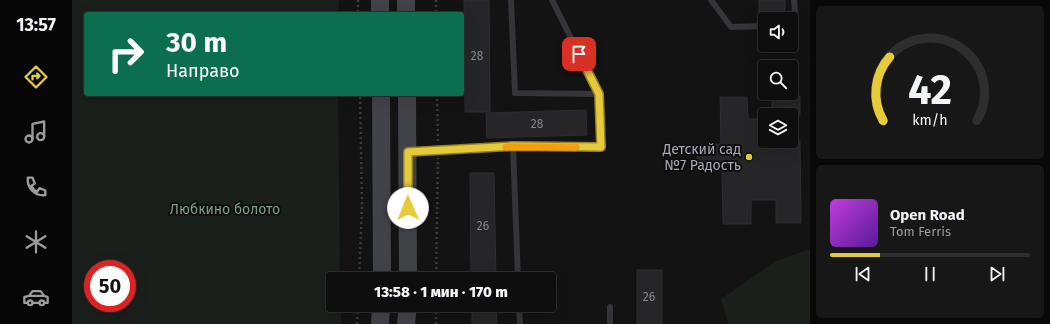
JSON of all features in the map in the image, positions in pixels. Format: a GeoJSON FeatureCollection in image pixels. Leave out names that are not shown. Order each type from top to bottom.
{"type":"FeatureCollection","features":[{"type":"Feature","properties":{"kind":"main road"},"geometry":{"type":"LineString","coordinates":[[380,0],[380,12]]}},
{"type":"Feature","properties":{"kind":"main road"},"geometry":{"type":"LineString","coordinates":[[406,0],[406,12]]}},
{"type":"Feature","properties":{"kind":"main road"},"geometry":{"type":"LineString","coordinates":[[382,96],[382,272]]}},
{"type":"Feature","properties":{"kind":"main road"},"geometry":{"type":"LineString","coordinates":[[407,96],[408,272]]}},
{"type":"Feature","properties":{"kind":"main road"},"geometry":{"type":"LineString","coordinates":[[380,324],[381,312]]}},
{"type":"Feature","properties":{"kind":"main road"},"geometry":{"type":"LineString","coordinates":[[406,324],[407,312]]}},
{"type":"Feature","properties":{"kind":"lane"},"geometry":{"type":"LineString","coordinates":[[510,0],[515,93],[599,94]]}},
{"type":"Feature","properties":{"kind":"lane"},"geometry":{"type":"LineString","coordinates":[[408,152],[513,146],[601,147],[599,94],[552,0]]}},
{"type":"Feature","properties":{"kind":"lane"},"geometry":{"type":"LineString","coordinates":[[711,0],[731,27],[758,26]]}},
{"type":"Feature","properties":{"kind":"lane"},"geometry":{"type":"LineString","coordinates":[[794,0],[795,12]]}},
{"type":"Feature","properties":{"kind":"lane"},"geometry":{"type":"LineString","coordinates":[[513,146],[518,272]]}},
{"type":"Feature","properties":{"kind":"lane"},"geometry":{"type":"LineString","coordinates":[[610,307],[610,324]]}},
{"type":"Feature","properties":{"kind":"lane"},"geometry":{"type":"LineString","coordinates":[[519,312],[520,324]]}},
{"type":"Feature","properties":{"kind":"path"},"geometry":{"type":"LineString","coordinates":[[358,0],[358,12]]}},
{"type":"Feature","properties":{"kind":"path"},"geometry":{"type":"LineString","coordinates":[[436,0],[436,12]]}},
{"type":"Feature","properties":{"kind":"path"},"geometry":{"type":"LineString","coordinates":[[359,272],[362,207],[360,96]]}},
{"type":"Feature","properties":{"kind":"path"},"geometry":{"type":"LineString","coordinates":[[436,272],[438,151],[437,96]]}},
{"type":"Feature","properties":{"kind":"path"},"geometry":{"type":"LineString","coordinates":[[357,324],[358,312]]}},
{"type":"Feature","properties":{"kind":"path"},"geometry":{"type":"LineString","coordinates":[[436,312],[436,324]]}},
{"type":"Feature","properties":{"kind":"green space","name":"Любкино болото"},"geometry":{"type":"Polygon","coordinates":[[[72,0],[339,0],[338,12],[84,12],[84,96],[338,96],[340,272],[326,272],[326,312],[341,312],[341,324],[72,324],[72,0]]]}},
{"type":"Feature","properties":{"kind":"green space"},"geometry":{"type":"Polygon","coordinates":[[[810,249],[810,324],[728,324],[721,299],[776,261],[810,249]]]}},
{"type":"Feature","properties":{"kind":"building"},"geometry":{"type":"Polygon","coordinates":[[[464,0],[489,0],[490,112],[465,112],[464,0]]]}},
{"type":"Feature","properties":{"kind":"building"},"geometry":{"type":"Polygon","coordinates":[[[759,0],[785,0],[785,12],[759,12],[759,0]]]}},
{"type":"Feature","properties":{"kind":"building"},"geometry":{"type":"Polygon","coordinates":[[[798,96],[800,96],[800,115],[798,115],[798,108],[772,108],[772,100],[798,100],[798,96]]]}},
{"type":"Feature","properties":{"kind":"building","name":"Детский сад №7 Радость"},"geometry":{"type":"Polygon","coordinates":[[[720,97],[747,97],[748,119],[758,119],[758,148],[798,148],[798,141],[800,141],[801,223],[776,223],[776,200],[751,200],[751,224],[723,224],[722,170],[697,171],[697,145],[721,144],[720,97]]]}},
{"type":"Feature","properties":{"kind":"building"},"geometry":{"type":"Polygon","coordinates":[[[586,110],[587,135],[487,138],[486,113],[586,110]]]}},
{"type":"Feature","properties":{"kind":"building"},"geometry":{"type":"Polygon","coordinates":[[[470,173],[494,173],[496,272],[471,272],[470,173]]]}},
{"type":"Feature","properties":{"kind":"building"},"geometry":{"type":"Polygon","coordinates":[[[637,270],[662,270],[662,324],[637,324],[637,270]]]}},
{"type":"Feature","properties":{"kind":"building"},"geometry":{"type":"Polygon","coordinates":[[[472,312],[496,312],[497,324],[472,324],[472,312]]]}},
{"type":"Feature","properties":{"kind":"slow traffic"},"geometry":{"type":"LineString","coordinates":[[506,147],[576,147]]}},
{"type":"Feature","properties":{"kind":"place","name":"Детский сад №7 Радость"},"geometry":{"type":"Point","coordinates":[749,157]}},
{"type":"Feature","properties":{"kind":"route"},"geometry":{"type":"LineString","coordinates":[[408,208],[408,152],[513,146],[601,147],[599,94],[579,54]]}}]}
